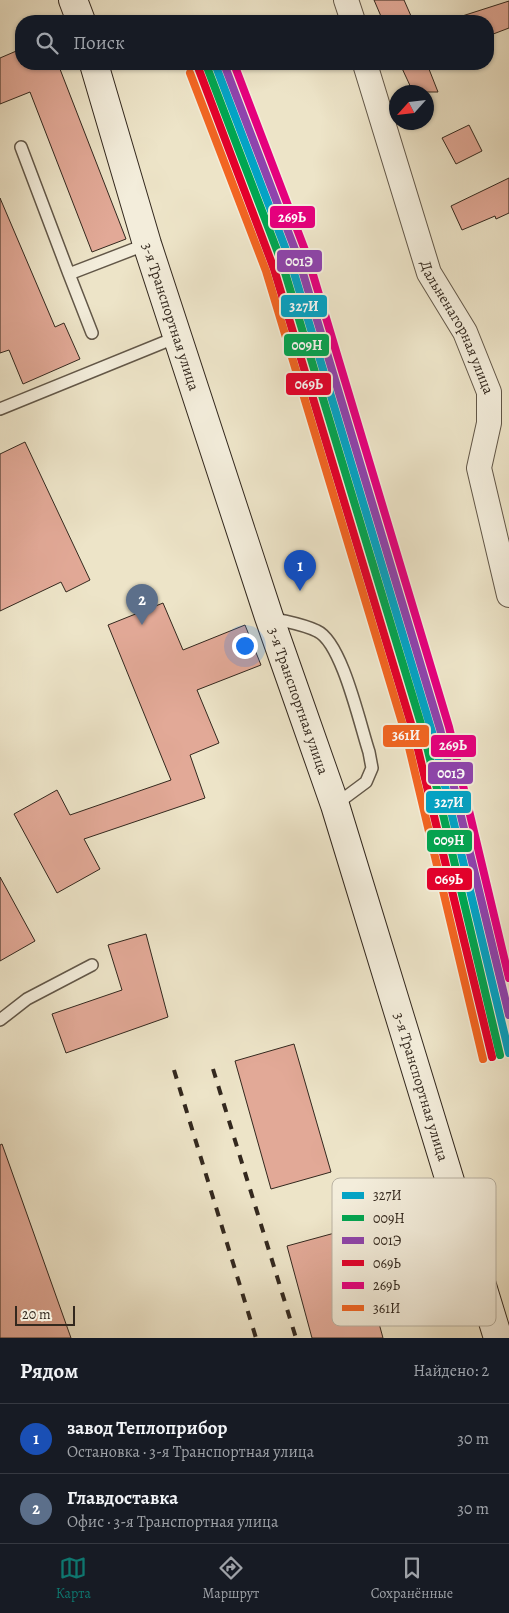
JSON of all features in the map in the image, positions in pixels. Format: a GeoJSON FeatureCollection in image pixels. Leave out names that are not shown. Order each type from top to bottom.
{"type":"FeatureCollection","features":[{"type":"Feature","properties":{"kind":"street"},"geometry":{"type":"LineString","coordinates":[[73,0],[79,15]]}},
{"type":"Feature","properties":{"kind":"street"},"geometry":{"type":"LineString","coordinates":[[346,0],[351,15]]}},
{"type":"Feature","properties":{"kind":"street","name":"3-я Транспортная улица"},"geometry":{"type":"LineString","coordinates":[[96,70],[148,244],[270,617],[335,805],[449,1178]]}},
{"type":"Feature","properties":{"kind":"street","name":"Дальненагорная улица"},"geometry":{"type":"LineString","coordinates":[[367,70],[429,273],[465,332],[499,395],[489,422],[479,468],[509,595]]}},
{"type":"Feature","properties":{"kind":"street","name":"3-я Транспортная улица"},"geometry":{"type":"LineString","coordinates":[[494,1326],[498,1338]]}},
{"type":"Feature","properties":{"kind":"lane"},"geometry":{"type":"LineString","coordinates":[[21,147],[92,333]]}},
{"type":"Feature","properties":{"kind":"lane"},"geometry":{"type":"LineString","coordinates":[[69,274],[148,244]]}},
{"type":"Feature","properties":{"kind":"lane"},"geometry":{"type":"LineString","coordinates":[[0,409],[179,336]]}},
{"type":"Feature","properties":{"kind":"lane"},"geometry":{"type":"LineString","coordinates":[[270,617],[318,631],[329,642],[339,658],[369,752],[372,768],[366,782],[335,805]]}},
{"type":"Feature","properties":{"kind":"lane"},"geometry":{"type":"LineString","coordinates":[[0,1020],[27,999],[92,965]]}},
{"type":"Feature","properties":{"kind":"building"},"geometry":{"type":"Polygon","coordinates":[[[374,0],[404,0],[411,15],[380,15],[374,0]]]}},
{"type":"Feature","properties":{"kind":"building"},"geometry":{"type":"Polygon","coordinates":[[[509,1],[509,28],[494,34],[494,15],[465,15],[509,1]]]}},
{"type":"Feature","properties":{"kind":"building"},"geometry":{"type":"Polygon","coordinates":[[[15,52],[15,70],[60,70],[126,239],[92,252],[30,92],[0,104],[0,58],[15,52]]]}},
{"type":"Feature","properties":{"kind":"building"},"geometry":{"type":"Polygon","coordinates":[[[403,70],[429,70],[438,92],[434,92],[434,85],[410,85],[403,70]]]}},
{"type":"Feature","properties":{"kind":"building"},"geometry":{"type":"Polygon","coordinates":[[[469,125],[482,151],[456,164],[442,138],[469,125]]]}},
{"type":"Feature","properties":{"kind":"building"},"geometry":{"type":"Polygon","coordinates":[[[509,178],[509,213],[496,219],[495,216],[462,230],[451,206],[509,178]]]}},
{"type":"Feature","properties":{"kind":"building"},"geometry":{"type":"Polygon","coordinates":[[[0,198],[55,327],[64,323],[80,359],[23,384],[9,350],[0,353],[0,198]]]}},
{"type":"Feature","properties":{"kind":"building"},"geometry":{"type":"Polygon","coordinates":[[[25,442],[90,580],[66,592],[61,582],[0,611],[0,454],[25,442]]]}},
{"type":"Feature","properties":{"kind":"building"},"geometry":{"type":"Polygon","coordinates":[[[163,603],[183,650],[245,625],[261,665],[197,690],[219,743],[190,755],[205,798],[84,839],[100,869],[57,893],[14,814],[57,790],[70,815],[171,780],[108,625],[163,603]]]}},
{"type":"Feature","properties":{"kind":"building"},"geometry":{"type":"Polygon","coordinates":[[[0,877],[35,941],[0,961],[0,877]]]}},
{"type":"Feature","properties":{"kind":"building"},"geometry":{"type":"Polygon","coordinates":[[[146,934],[168,1017],[66,1053],[52,1014],[122,990],[108,945],[146,934]]]}},
{"type":"Feature","properties":{"kind":"building"},"geometry":{"type":"Polygon","coordinates":[[[294,1044],[331,1172],[271,1189],[235,1061],[294,1044]]]}},
{"type":"Feature","properties":{"kind":"building"},"geometry":{"type":"Polygon","coordinates":[[[2,1144],[71,1338],[0,1338],[0,1145],[2,1144]]]}},
{"type":"Feature","properties":{"kind":"building"},"geometry":{"type":"Polygon","coordinates":[[[332,1234],[332,1326],[380,1326],[383,1338],[312,1338],[287,1246],[332,1234]]]}},
{"type":"Feature","properties":{"kind":"railway"},"geometry":{"type":"LineString","coordinates":[[213,1069],[296,1338]]}},
{"type":"Feature","properties":{"kind":"railway"},"geometry":{"type":"LineString","coordinates":[[174,1070],[256,1338]]}},
{"type":"Feature","properties":{"kind":"transit line","name":"069Ь"},"geometry":{"type":"LineString","coordinates":[[199,70],[274,269],[415,737],[492,1057]]}},
{"type":"Feature","properties":{"kind":"transit line","name":"009Н"},"geometry":{"type":"LineString","coordinates":[[208,70],[283,266],[424,734],[500,1055]]}},
{"type":"Feature","properties":{"kind":"transit line","name":"327И"},"geometry":{"type":"LineString","coordinates":[[217,70],[291,263],[432,732],[509,1053]]}},
{"type":"Feature","properties":{"kind":"transit line","name":"001Э"},"geometry":{"type":"LineString","coordinates":[[226,70],[299,260],[440,729],[509,1015]]}},
{"type":"Feature","properties":{"kind":"transit line","name":"269Ь"},"geometry":{"type":"LineString","coordinates":[[236,70],[308,258],[449,727],[509,978]]}},
{"type":"Feature","properties":{"kind":"transit line","name":"361И"},"geometry":{"type":"LineString","coordinates":[[190,73],[266,271],[407,739],[483,1059]]}},
{"type":"Feature","properties":{"kind":"place","name":"завод Теплоприбор"},"geometry":{"type":"Point","coordinates":[300,591]}},
{"type":"Feature","properties":{"kind":"place","name":"Главдоставка"},"geometry":{"type":"Point","coordinates":[142,625]}}]}
